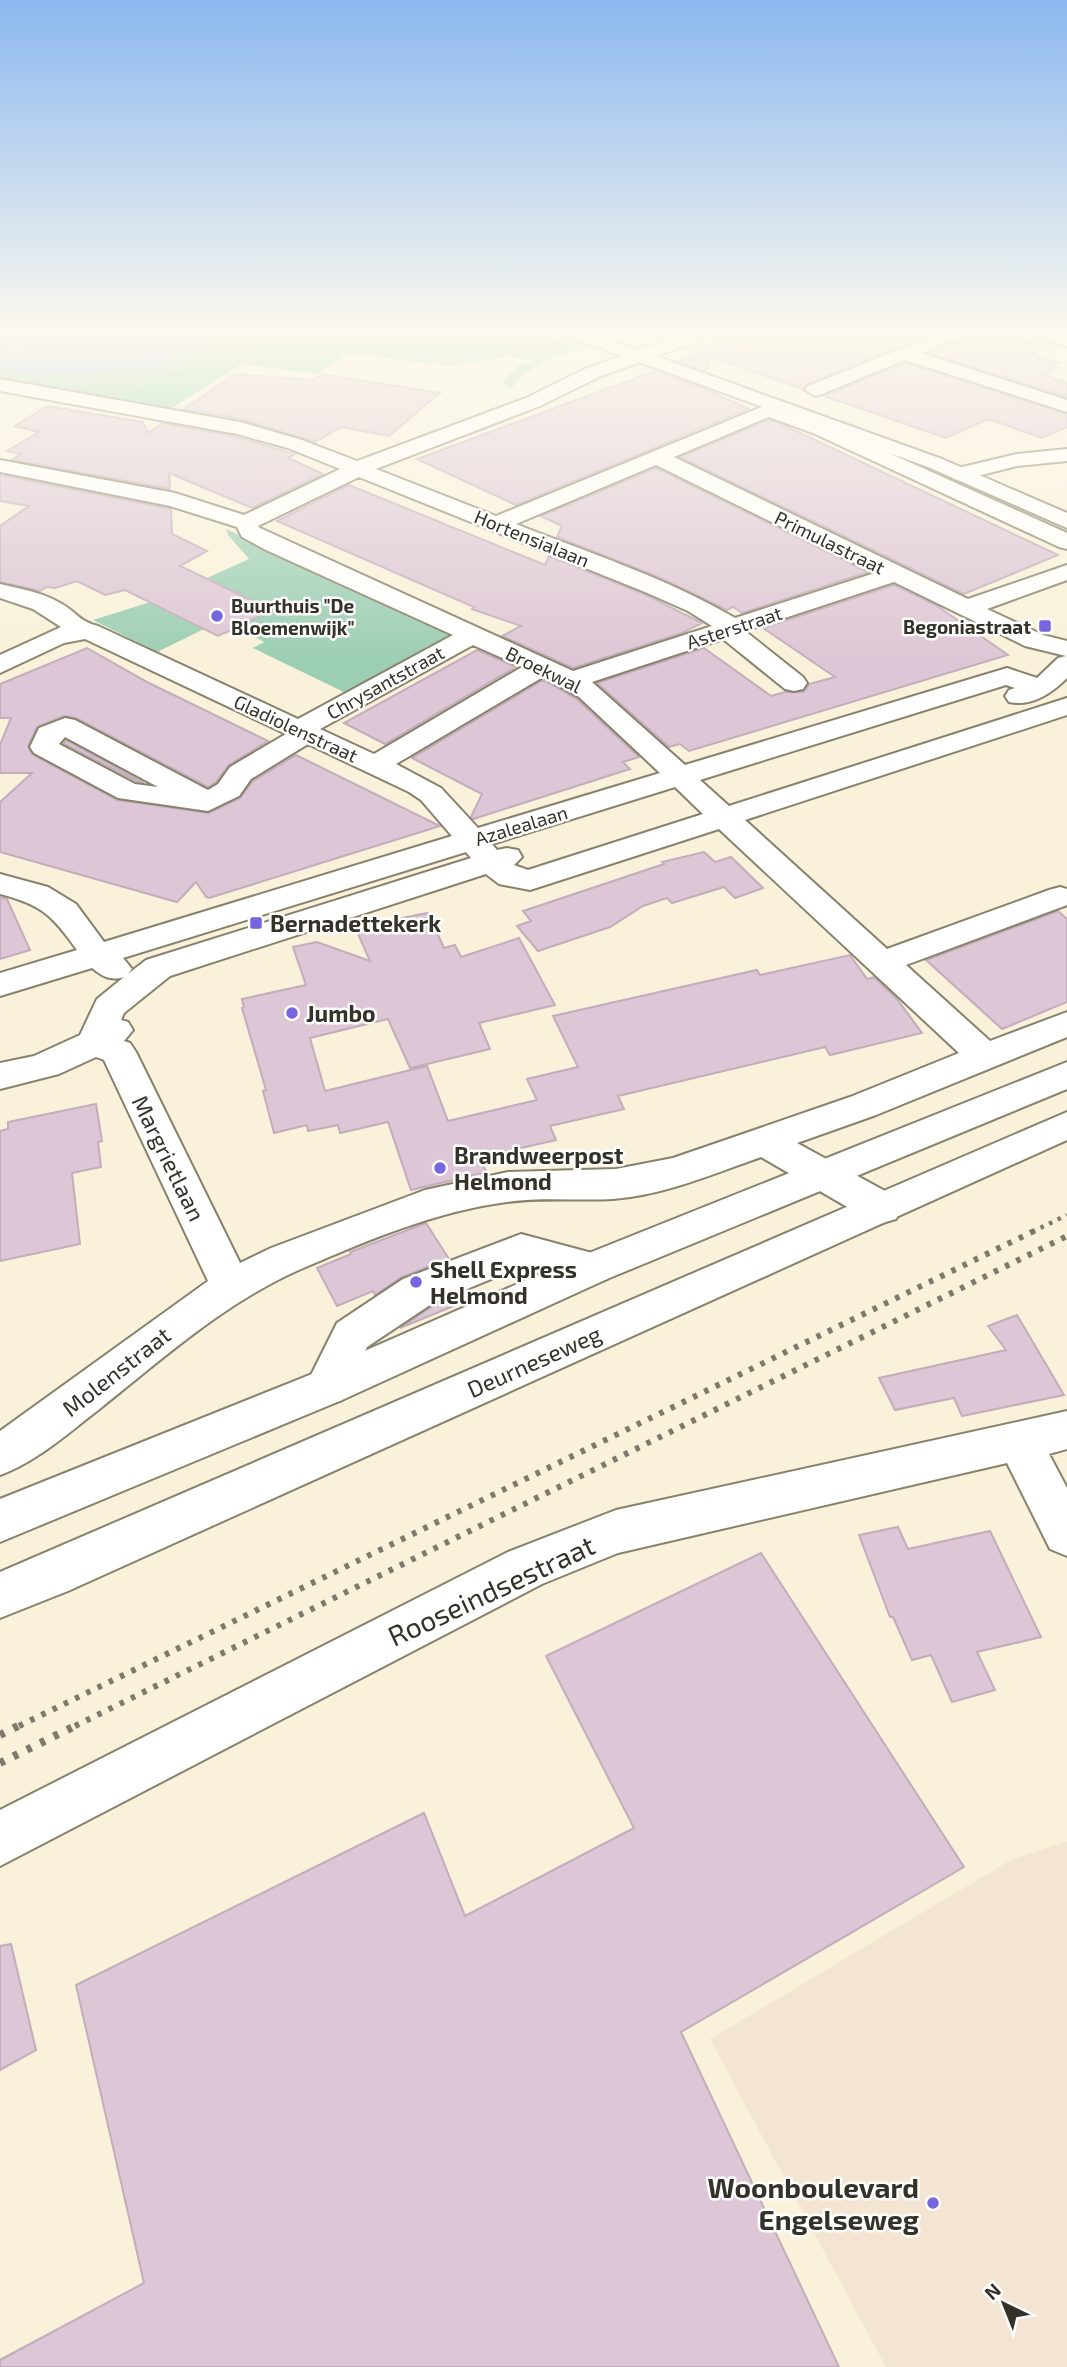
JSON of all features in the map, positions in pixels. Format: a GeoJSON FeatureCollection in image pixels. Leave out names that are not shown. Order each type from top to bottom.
{"type":"FeatureCollection","features":[{"type":"Feature","properties":{"kind":"street","name":"Hortensialaan"},"geometry":{"type":"LineString","coordinates":[[296,444],[697,606],[729,628],[794,683]]}},
{"type":"Feature","properties":{"kind":"street"},"geometry":{"type":"LineString","coordinates":[[246,523],[381,458],[418,444]]}},
{"type":"Feature","properties":{"kind":"street"},"geometry":{"type":"LineString","coordinates":[[496,524],[688,444]]}},
{"type":"Feature","properties":{"kind":"street"},"geometry":{"type":"LineString","coordinates":[[855,444],[1067,542]]}},
{"type":"Feature","properties":{"kind":"street"},"geometry":{"type":"LineString","coordinates":[[898,444],[1067,504]]}},
{"type":"Feature","properties":{"kind":"street"},"geometry":{"type":"LineString","coordinates":[[971,471],[1017,460],[1067,455]]}},
{"type":"Feature","properties":{"kind":"street","name":"Primulastraat"},"geometry":{"type":"LineString","coordinates":[[657,457],[1034,641],[1067,649]]}},
{"type":"Feature","properties":{"kind":"street","name":"Broekwal"},"geometry":{"type":"LineString","coordinates":[[0,466],[176,500],[246,523],[250,531],[274,545],[572,680],[589,691],[680,777],[726,816],[985,1057]]}},
{"type":"Feature","properties":{"kind":"street"},"geometry":{"type":"LineString","coordinates":[[971,471],[1067,521]]}},
{"type":"Feature","properties":{"kind":"street"},"geometry":{"type":"LineString","coordinates":[[966,608],[1067,572]]}},
{"type":"Feature","properties":{"kind":"street","name":"Asterstraat"},"geometry":{"type":"LineString","coordinates":[[572,680],[895,574]]}},
{"type":"Feature","properties":{"kind":"street"},"geometry":{"type":"LineString","coordinates":[[0,591],[44,602],[70,621],[76,630],[0,665]]}},
{"type":"Feature","properties":{"kind":"street","name":"Gladiolenstraat"},"geometry":{"type":"LineString","coordinates":[[76,630],[89,631],[431,794],[481,851]]}},
{"type":"Feature","properties":{"kind":"street","name":"Chrysantstraat"},"geometry":{"type":"LineString","coordinates":[[208,802],[229,790],[240,773],[302,732],[472,635]]}},
{"type":"Feature","properties":{"kind":"street","name":"Azalealaan"},"geometry":{"type":"LineString","coordinates":[[0,985],[97,955],[481,851],[702,797],[1041,689],[1067,664]]}},
{"type":"Feature","properties":{"kind":"street"},"geometry":{"type":"LineString","coordinates":[[375,765],[543,666]]}},
{"type":"Feature","properties":{"kind":"street","name":"Azalealaan"},"geometry":{"type":"LineString","coordinates":[[137,985],[158,968],[680,777],[1007,676],[1041,689]]}},
{"type":"Feature","properties":{"kind":"street","name":"Azalealaan"},"geometry":{"type":"LineString","coordinates":[[481,851],[510,877],[530,880],[1067,706]]}},
{"type":"Feature","properties":{"kind":"street"},"geometry":{"type":"LineString","coordinates":[[65,726],[208,802],[128,792],[44,747],[49,734],[65,726]]}},
{"type":"Feature","properties":{"kind":"street"},"geometry":{"type":"LineString","coordinates":[[0,884],[37,894],[65,911],[97,955],[137,985],[133,1002],[119,1028],[67,1058],[35,1071],[0,1076]]}},
{"type":"Feature","properties":{"kind":"street"},"geometry":{"type":"LineString","coordinates":[[883,962],[1060,897]]}},
{"type":"Feature","properties":{"kind":"street"},"geometry":{"type":"LineString","coordinates":[[231,1287],[285,1259],[425,1205],[508,1187],[616,1184],[676,1171],[863,1105],[1067,1024]]}},
{"type":"Feature","properties":{"kind":"street","name":"Margrietlaan"},"geometry":{"type":"LineString","coordinates":[[94,1043],[118,1052],[231,1287]]}},
{"type":"Feature","properties":{"kind":"street"},"geometry":{"type":"LineString","coordinates":[[0,1521],[327,1387],[808,1169],[1067,1074]]}},
{"type":"Feature","properties":{"kind":"street","name":"Deurneseweg"},"geometry":{"type":"LineString","coordinates":[[0,1595],[64,1570],[1067,1125]]}},
{"type":"Feature","properties":{"kind":"street"},"geometry":{"type":"LineString","coordinates":[[764,1140],[808,1169],[882,1208]]}},
{"type":"Feature","properties":{"kind":"street","name":"Molenstraat"},"geometry":{"type":"LineString","coordinates":[[0,1455],[40,1429],[185,1318],[231,1287]]}},
{"type":"Feature","properties":{"kind":"street","name":"Rooseindsestraat"},"geometry":{"type":"LineString","coordinates":[[0,1839],[525,1568],[603,1537],[1067,1430]]}},
{"type":"Feature","properties":{"kind":"street"},"geometry":{"type":"LineString","coordinates":[[1019,1441],[1067,1534]]}},
{"type":"Feature","properties":{"kind":"shaded area","name":"Woonboulevard Engelseweg"},"geometry":{"type":"Polygon","coordinates":[[[1067,1841],[1067,2367],[886,2367],[710,2039],[1011,1860],[1067,1841]]]}},
{"type":"Feature","properties":{"kind":"green space"},"geometry":{"type":"Polygon","coordinates":[[[226,529],[462,638],[348,694],[253,648],[264,642],[238,628],[225,634],[209,628],[202,630],[157,652],[93,620],[163,598],[249,559],[226,529]]]}},
{"type":"Feature","properties":{"kind":"building"},"geometry":{"type":"Polygon","coordinates":[[[18,444],[262,444],[295,454],[288,458],[323,474],[252,508],[169,473],[170,489],[12,460],[21,454],[7,451],[18,444]]]}},
{"type":"Feature","properties":{"kind":"building"},"geometry":{"type":"Polygon","coordinates":[[[456,444],[663,444],[516,505],[417,459],[456,444]]]}},
{"type":"Feature","properties":{"kind":"building"},"geometry":{"type":"Polygon","coordinates":[[[710,444],[824,444],[1058,555],[964,594],[680,457],[710,444]]]}},
{"type":"Feature","properties":{"kind":"building"},"geometry":{"type":"Polygon","coordinates":[[[656,468],[868,572],[742,613],[733,607],[727,610],[656,576],[557,537],[562,526],[541,516],[656,468]]]}},
{"type":"Feature","properties":{"kind":"building"},"geometry":{"type":"Polygon","coordinates":[[[0,475],[171,509],[172,534],[207,551],[180,566],[272,610],[218,636],[125,590],[105,595],[77,581],[40,591],[0,582],[0,526],[29,506],[0,501],[0,475]]]}},
{"type":"Feature","properties":{"kind":"building"},"geometry":{"type":"Polygon","coordinates":[[[349,485],[545,565],[549,556],[644,594],[702,623],[682,633],[573,668],[502,636],[521,626],[472,609],[474,607],[277,521],[349,485]]]}},
{"type":"Feature","properties":{"kind":"building"},"geometry":{"type":"Polygon","coordinates":[[[894,585],[936,605],[1008,655],[689,751],[680,744],[669,747],[597,683],[704,648],[771,696],[785,692],[804,692],[809,684],[835,677],[763,628],[894,585]]]}},
{"type":"Feature","properties":{"kind":"building"},"geometry":{"type":"Polygon","coordinates":[[[87,648],[149,683],[268,741],[229,765],[216,782],[208,787],[76,718],[64,716],[37,727],[28,746],[32,754],[117,800],[209,813],[240,798],[253,781],[296,755],[440,826],[209,898],[196,882],[177,902],[0,852],[0,802],[32,773],[0,773],[0,745],[11,718],[0,718],[0,684],[87,648]]]}},
{"type":"Feature","properties":{"kind":"building"},"geometry":{"type":"Polygon","coordinates":[[[477,650],[516,667],[385,744],[344,723],[477,650]]]}},
{"type":"Feature","properties":{"kind":"building"},"geometry":{"type":"Polygon","coordinates":[[[543,680],[577,699],[639,757],[623,762],[630,769],[473,819],[471,817],[482,794],[412,758],[543,680]]]}},
{"type":"Feature","properties":{"kind":"building"},"geometry":{"type":"Polygon","coordinates":[[[66,740],[144,783],[63,743],[66,740]]]}},
{"type":"Feature","properties":{"kind":"building"},"geometry":{"type":"Polygon","coordinates":[[[704,852],[715,862],[731,857],[763,888],[735,898],[724,887],[672,903],[667,898],[643,906],[610,927],[538,951],[517,926],[531,921],[523,911],[664,864],[662,862],[704,852]]]}},
{"type":"Feature","properties":{"kind":"building"},"geometry":{"type":"Polygon","coordinates":[[[0,897],[7,899],[30,950],[0,959],[0,897]]]}},
{"type":"Feature","properties":{"kind":"building"},"geometry":{"type":"Polygon","coordinates":[[[1058,911],[1067,919],[1067,1002],[1002,1029],[926,960],[1058,911]]]}},
{"type":"Feature","properties":{"kind":"building"},"geometry":{"type":"Polygon","coordinates":[[[428,913],[444,948],[455,945],[461,957],[519,938],[555,1005],[479,1023],[490,1049],[410,1068],[388,1019],[310,1038],[325,1091],[427,1066],[448,1121],[537,1100],[527,1079],[578,1067],[553,1016],[757,970],[760,975],[850,955],[867,979],[874,977],[897,999],[922,1033],[830,1055],[825,1047],[618,1096],[624,1109],[550,1126],[556,1140],[478,1158],[487,1172],[411,1190],[388,1122],[340,1133],[338,1125],[308,1131],[307,1125],[274,1133],[263,1091],[266,1090],[242,1008],[242,999],[306,985],[293,947],[317,942],[370,961],[355,927],[428,913]]]}},
{"type":"Feature","properties":{"kind":"building"},"geometry":{"type":"Polygon","coordinates":[[[96,1104],[102,1141],[98,1142],[101,1167],[72,1173],[80,1244],[0,1261],[0,1131],[8,1129],[8,1122],[96,1104]]]}},
{"type":"Feature","properties":{"kind":"building"},"geometry":{"type":"Polygon","coordinates":[[[426,1223],[449,1259],[402,1277],[375,1295],[373,1291],[337,1306],[317,1268],[351,1254],[350,1252],[426,1223]]]}},
{"type":"Feature","properties":{"kind":"building"},"geometry":{"type":"Polygon","coordinates":[[[469,1291],[473,1298],[400,1328],[434,1305],[469,1291]]]}},
{"type":"Feature","properties":{"kind":"building"},"geometry":{"type":"Polygon","coordinates":[[[1017,1315],[1064,1395],[962,1416],[954,1398],[895,1410],[879,1378],[1006,1350],[988,1326],[1017,1315]]]}},
{"type":"Feature","properties":{"kind":"building"},"geometry":{"type":"Polygon","coordinates":[[[898,1527],[908,1549],[990,1531],[1041,1637],[977,1652],[995,1690],[952,1702],[931,1655],[912,1660],[893,1617],[890,1617],[859,1535],[898,1527]]]}},
{"type":"Feature","properties":{"kind":"building"},"geometry":{"type":"Polygon","coordinates":[[[761,1553],[964,1867],[681,2032],[839,2367],[0,2367],[0,2360],[144,2283],[76,1985],[424,1813],[465,1916],[634,1828],[546,1656],[761,1553]]]}},
{"type":"Feature","properties":{"kind":"building"},"geometry":{"type":"Polygon","coordinates":[[[11,1944],[36,2050],[0,2070],[0,1946],[11,1944]]]}},
{"type":"Feature","properties":{"kind":"railway"},"geometry":{"type":"LineString","coordinates":[[1032,1232],[1067,1215]]}},
{"type":"Feature","properties":{"kind":"railway"},"geometry":{"type":"LineString","coordinates":[[19,1726],[1036,1230]]}},
{"type":"Feature","properties":{"kind":"railway"},"geometry":{"type":"LineString","coordinates":[[75,1726],[1067,1236]]}},
{"type":"Feature","properties":{"kind":"railway"},"geometry":{"type":"LineString","coordinates":[[0,1735],[22,1724]]}},
{"type":"Feature","properties":{"kind":"railway"},"geometry":{"type":"LineString","coordinates":[[0,1763],[79,1724]]}},
{"type":"Feature","properties":{"kind":"place","name":"Buurthuis \"De Bloemenwijk\""},"geometry":{"type":"Point","coordinates":[217,616]}},
{"type":"Feature","properties":{"kind":"place","name":"Begoniastraat"},"geometry":{"type":"Point","coordinates":[1045,626]}},
{"type":"Feature","properties":{"kind":"place","name":"Bernadettekerk"},"geometry":{"type":"Point","coordinates":[256,923]}},
{"type":"Feature","properties":{"kind":"place","name":"Jumbo"},"geometry":{"type":"Point","coordinates":[292,1013]}},
{"type":"Feature","properties":{"kind":"place","name":"Brandweerpost Helmond"},"geometry":{"type":"Point","coordinates":[440,1168]}},
{"type":"Feature","properties":{"kind":"place","name":"Shell Express Helmond"},"geometry":{"type":"Point","coordinates":[416,1282]}},
{"type":"Feature","properties":{"kind":"place","name":"Woonboulevard Engelseweg"},"geometry":{"type":"Point","coordinates":[933,2203]}}]}
